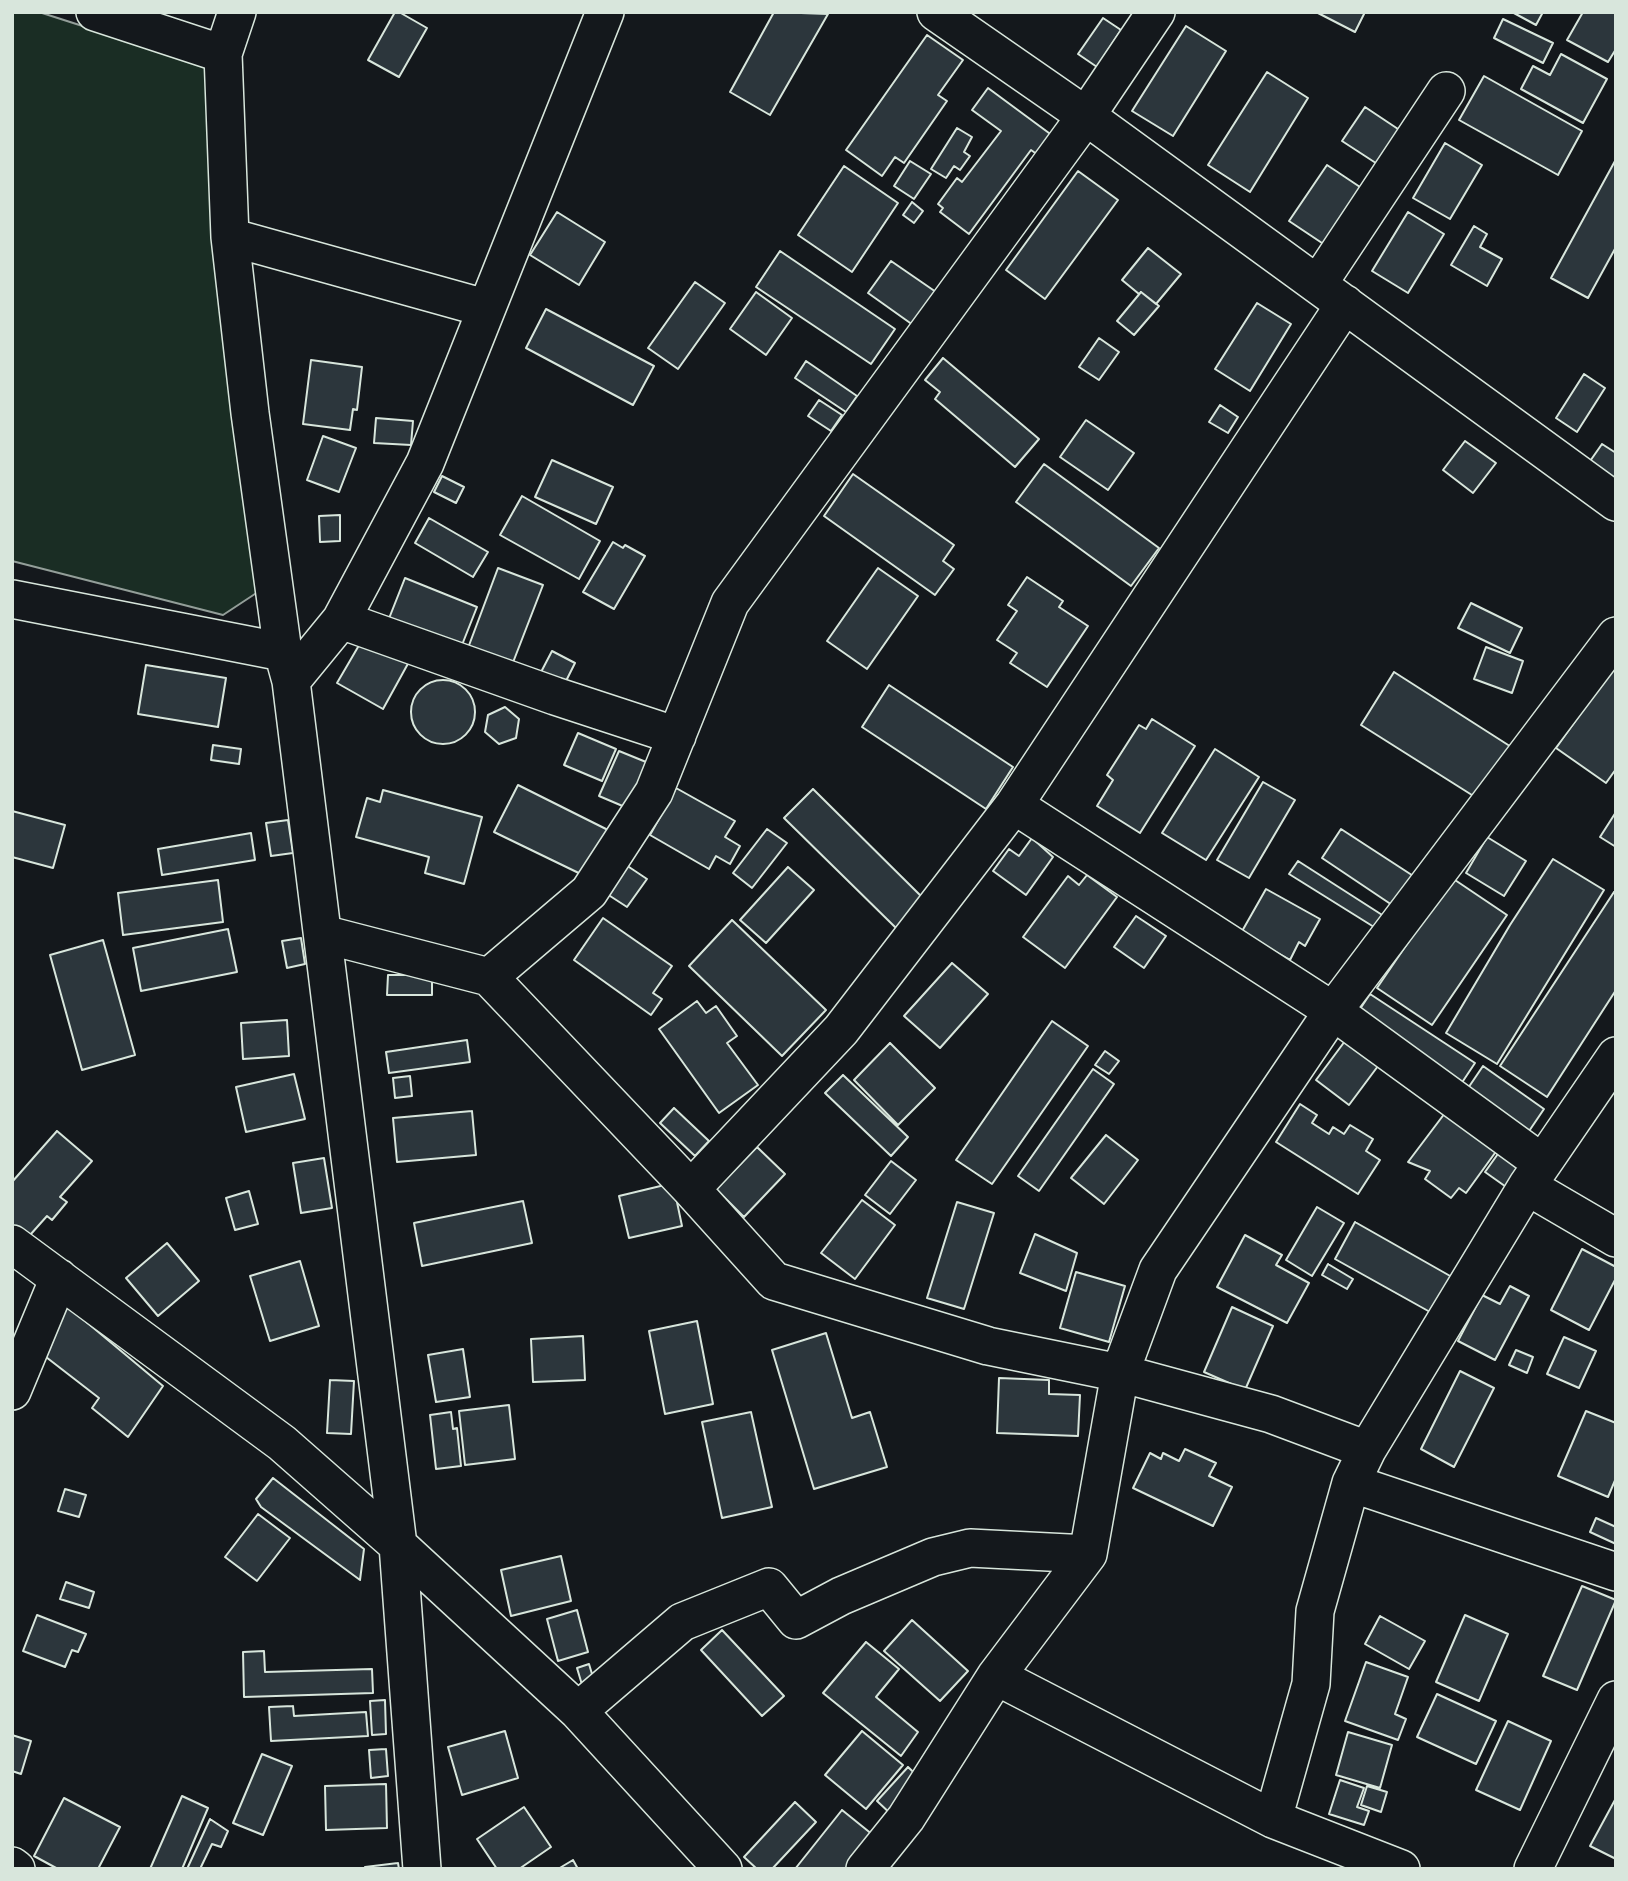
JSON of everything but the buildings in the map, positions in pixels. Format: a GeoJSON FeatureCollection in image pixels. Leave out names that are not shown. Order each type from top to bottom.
{"type":"FeatureCollection","features":[{"type":"Feature","properties":{"kind":"street"},"geometry":{"type":"LineString","coordinates":[[95,12],[223,54]]}},
{"type":"Feature","properties":{"kind":"street"},"geometry":{"type":"LineString","coordinates":[[237,12],[223,54],[230,237],[250,413],[323,934],[398,1545],[422,1869]]}},
{"type":"Feature","properties":{"kind":"street"},"geometry":{"type":"LineString","coordinates":[[287,667],[341,620],[425,463],[605,12]]}},
{"type":"Feature","properties":{"kind":"street"},"geometry":{"type":"LineString","coordinates":[[936,12],[1086,117],[1616,502]]}},
{"type":"Feature","properties":{"kind":"street"},"geometry":{"type":"LineString","coordinates":[[489,977],[589,892],[654,792],[730,603],[1086,117],[1156,12]]}},
{"type":"Feature","properties":{"kind":"street"},"geometry":{"type":"LineString","coordinates":[[691,1189],[841,1030],[1014,805],[1331,294],[1446,91]]}},
{"type":"Feature","properties":{"kind":"street"},"geometry":{"type":"LineString","coordinates":[[230,237],[485,308]]}},
{"type":"Feature","properties":{"kind":"street"},"geometry":{"type":"LineString","coordinates":[[12,598],[287,667]]}},
{"type":"Feature","properties":{"kind":"street"},"geometry":{"type":"LineString","coordinates":[[341,620],[677,736]]}},
{"type":"Feature","properties":{"kind":"street"},"geometry":{"type":"LineString","coordinates":[[865,1869],[906,1818],[996,1676],[1088,1554],[1120,1373],[1158,1270],[1333,1011],[1616,636]]}},
{"type":"Feature","properties":{"kind":"street"},"geometry":{"type":"LineString","coordinates":[[1014,805],[1333,1011],[1616,1238]]}},
{"type":"Feature","properties":{"kind":"street"},"geometry":{"type":"LineString","coordinates":[[323,934],[489,977],[691,1189],[774,1281],[988,1346],[1120,1373],[1271,1414],[1367,1450]]}},
{"type":"Feature","properties":{"kind":"street"},"geometry":{"type":"LineString","coordinates":[[1273,1819],[1311,1684],[1315,1611],[1351,1483],[1367,1450],[1534,1174],[1616,1056]]}},
{"type":"Feature","properties":{"kind":"street"},"geometry":{"type":"LineString","coordinates":[[12,1244],[282,1443],[398,1545],[578,1711],[723,1869]]}},
{"type":"Feature","properties":{"kind":"street"},"geometry":{"type":"LineString","coordinates":[[12,1391],[58,1278]]}},
{"type":"Feature","properties":{"kind":"street"},"geometry":{"type":"LineString","coordinates":[[1351,1483],[1616,1572]]}},
{"type":"Feature","properties":{"kind":"street"},"geometry":{"type":"LineString","coordinates":[[578,1711],[682,1622],[769,1587],[796,1620],[841,1596],[933,1557],[970,1548],[1088,1554]]}},
{"type":"Feature","properties":{"kind":"street"},"geometry":{"type":"LineString","coordinates":[[996,1676],[1273,1819],[1401,1869]]}},
{"type":"Feature","properties":{"kind":"street"},"geometry":{"type":"LineString","coordinates":[[1533,1869],[1616,1700]]}},
{"type":"Feature","properties":{"kind":"green space"},"geometry":{"type":"Polygon","coordinates":[[[12,12],[39,12],[213,68],[264,588],[223,615],[12,561],[12,12]]]}}]}
